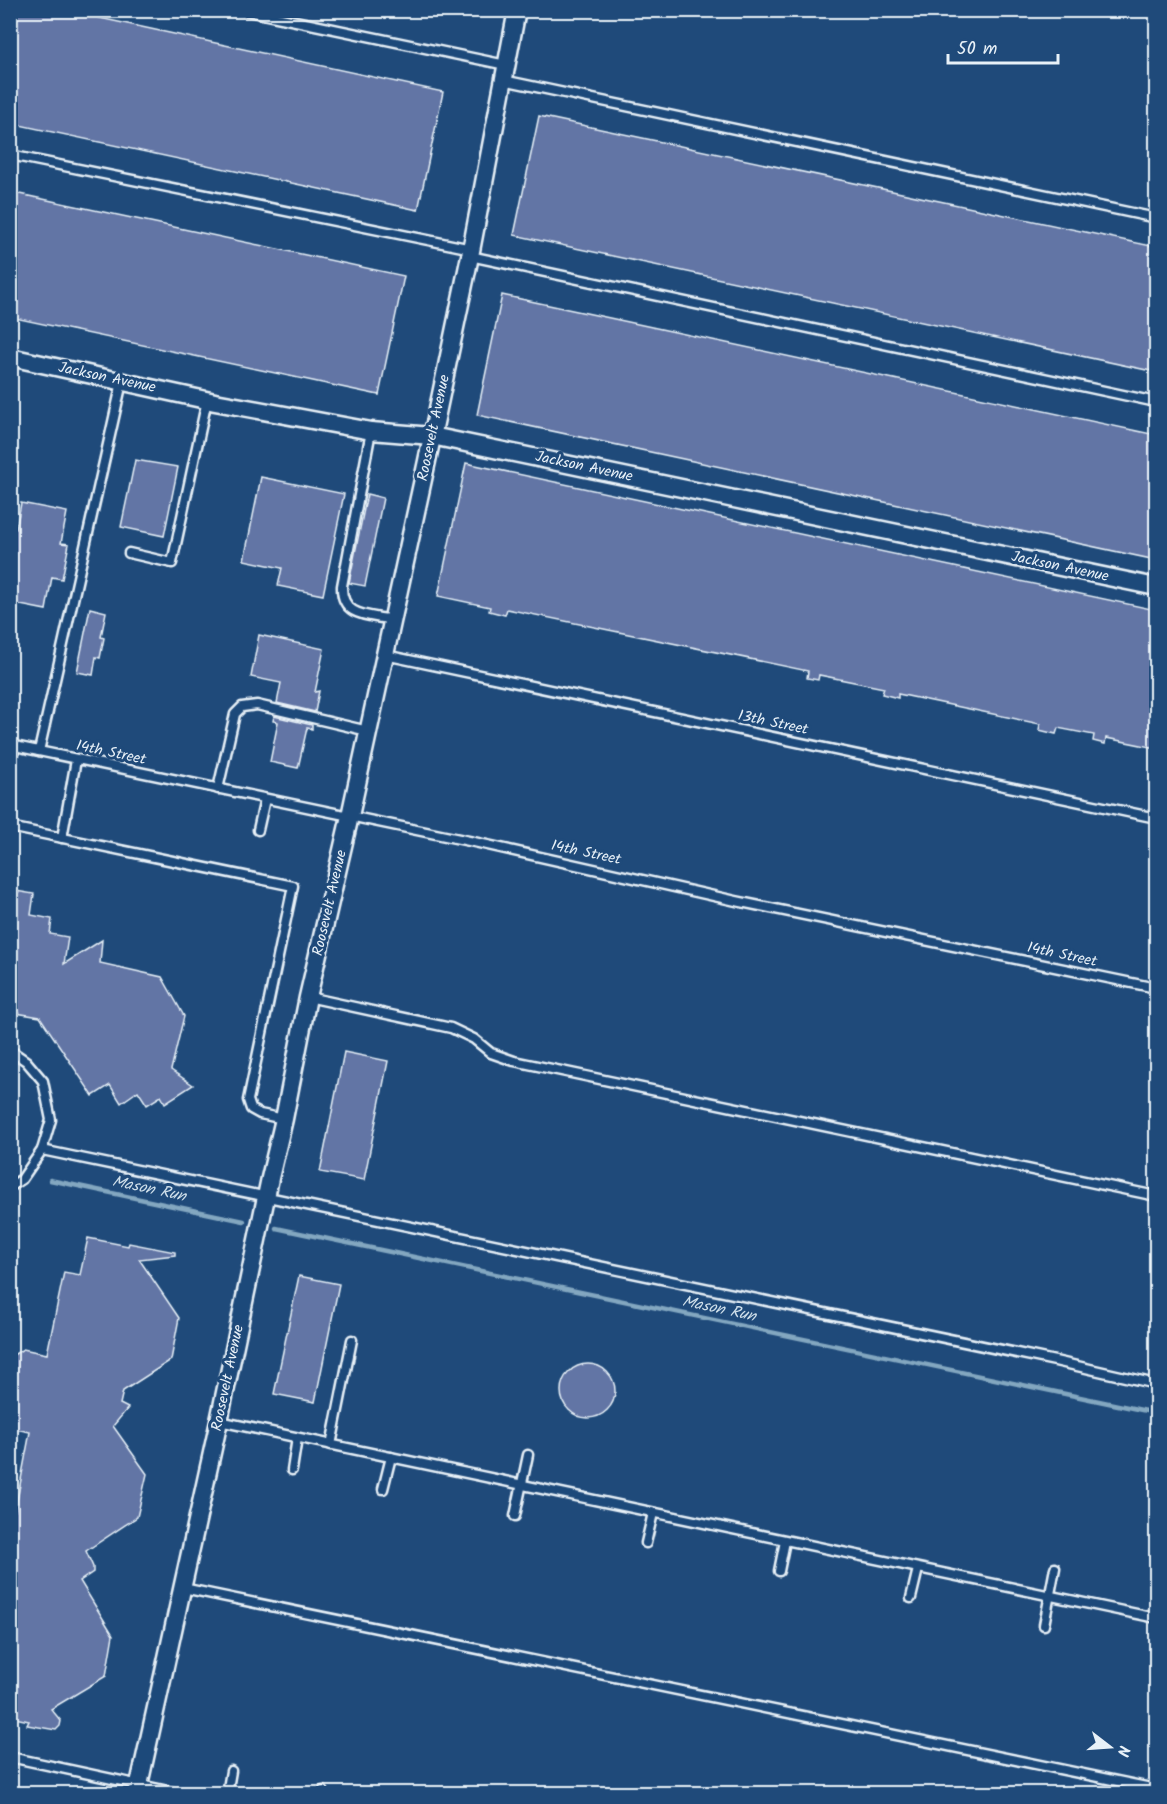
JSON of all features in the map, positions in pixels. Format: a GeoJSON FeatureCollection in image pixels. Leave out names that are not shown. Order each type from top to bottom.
{"type":"FeatureCollection","features":[{"type":"Feature","properties":{"kind":"street","name":"Roosevelt Avenue"},"geometry":{"type":"LineString","coordinates":[[138,1789],[471,253],[517,10]]}},
{"type":"Feature","properties":{"kind":"street","name":"Jackson Avenue"},"geometry":{"type":"LineString","coordinates":[[10,357],[207,400],[371,431],[432,436],[1156,587]]}},
{"type":"Feature","properties":{"kind":"lane"},"geometry":{"type":"LineString","coordinates":[[243,10],[504,72],[1156,218]]}},
{"type":"Feature","properties":{"kind":"lane"},"geometry":{"type":"LineString","coordinates":[[10,154],[1156,402]]}},
{"type":"Feature","properties":{"kind":"lane"},"geometry":{"type":"LineString","coordinates":[[39,751],[122,382]]}},
{"type":"Feature","properties":{"kind":"lane"},"geometry":{"type":"LineString","coordinates":[[129,553],[172,563],[207,400]]}},
{"type":"Feature","properties":{"kind":"lane"},"geometry":{"type":"LineString","coordinates":[[371,431],[342,586],[342,599],[347,607],[359,614],[392,620]]}},
{"type":"Feature","properties":{"kind":"lane","name":"13th Street"},"geometry":{"type":"LineString","coordinates":[[385,655],[1156,818]]}},
{"type":"Feature","properties":{"kind":"lane"},"geometry":{"type":"LineString","coordinates":[[218,789],[235,714],[242,707],[257,705],[368,731]]}},
{"type":"Feature","properties":{"kind":"lane"},"geometry":{"type":"LineString","coordinates":[[10,767],[13,745]]}},
{"type":"Feature","properties":{"kind":"lane","name":"14th Street"},"geometry":{"type":"LineString","coordinates":[[13,745],[736,901],[1156,988]]}},
{"type":"Feature","properties":{"kind":"lane"},"geometry":{"type":"LineString","coordinates":[[62,838],[76,760]]}},
{"type":"Feature","properties":{"kind":"lane"},"geometry":{"type":"LineString","coordinates":[[258,830],[265,799]]}},
{"type":"Feature","properties":{"kind":"lane"},"geometry":{"type":"LineString","coordinates":[[10,827],[292,886],[248,1100],[251,1109],[260,1114],[284,1119]]}},
{"type":"Feature","properties":{"kind":"lane"},"geometry":{"type":"LineString","coordinates":[[308,997],[451,1028],[474,1039],[491,1053],[514,1060],[1156,1196]]}},
{"type":"Feature","properties":{"kind":"lane"},"geometry":{"type":"LineString","coordinates":[[10,1050],[26,1061],[43,1081],[51,1120],[42,1150],[22,1179],[10,1187]]}},
{"type":"Feature","properties":{"kind":"lane"},"geometry":{"type":"LineString","coordinates":[[42,1150],[1156,1383]]}},
{"type":"Feature","properties":{"kind":"lane"},"geometry":{"type":"LineString","coordinates":[[332,1445],[352,1340]]}},
{"type":"Feature","properties":{"kind":"lane"},"geometry":{"type":"LineString","coordinates":[[219,1421],[1156,1618]]}},
{"type":"Feature","properties":{"kind":"lane"},"geometry":{"type":"LineString","coordinates":[[292,1470],[297,1438]]}},
{"type":"Feature","properties":{"kind":"lane"},"geometry":{"type":"LineString","coordinates":[[515,1516],[528,1455]]}},
{"type":"Feature","properties":{"kind":"lane"},"geometry":{"type":"LineString","coordinates":[[383,1489],[391,1458]]}},
{"type":"Feature","properties":{"kind":"lane"},"geometry":{"type":"LineString","coordinates":[[646,1543],[653,1513]]}},
{"type":"Feature","properties":{"kind":"lane"},"geometry":{"type":"LineString","coordinates":[[778,1570],[785,1540]]}},
{"type":"Feature","properties":{"kind":"lane"},"geometry":{"type":"LineString","coordinates":[[1044,1626],[1055,1568]]}},
{"type":"Feature","properties":{"kind":"lane"},"geometry":{"type":"LineString","coordinates":[[911,1598],[918,1569]]}},
{"type":"Feature","properties":{"kind":"lane"},"geometry":{"type":"LineString","coordinates":[[183,1587],[1156,1789]]}},
{"type":"Feature","properties":{"kind":"lane"},"geometry":{"type":"LineString","coordinates":[[10,1757],[138,1789],[182,1794]]}},
{"type":"Feature","properties":{"kind":"lane"},"geometry":{"type":"LineString","coordinates":[[226,1794],[231,1771]]}},
{"type":"Feature","properties":{"kind":"building"},"geometry":{"type":"Polygon","coordinates":[[[10,10],[63,10],[443,92],[418,210],[10,123],[10,10]]]}},
{"type":"Feature","properties":{"kind":"building"},"geometry":{"type":"Polygon","coordinates":[[[539,116],[1156,247],[1156,372],[514,235],[539,116]]]}},
{"type":"Feature","properties":{"kind":"building"},"geometry":{"type":"Polygon","coordinates":[[[10,192],[404,276],[379,395],[10,317],[10,192]]]}},
{"type":"Feature","properties":{"kind":"building"},"geometry":{"type":"Polygon","coordinates":[[[502,295],[1156,435],[1156,560],[477,415],[502,295]]]}},
{"type":"Feature","properties":{"kind":"building"},"geometry":{"type":"Polygon","coordinates":[[[135,460],[178,467],[164,536],[121,527],[135,460]]]}},
{"type":"Feature","properties":{"kind":"building"},"geometry":{"type":"Polygon","coordinates":[[[466,463],[1156,610],[1156,748],[1106,738],[1105,744],[1093,741],[1094,735],[1058,728],[1056,734],[1039,730],[1040,724],[898,694],[898,698],[882,694],[884,688],[819,675],[818,680],[807,678],[808,671],[507,609],[505,615],[489,611],[490,607],[438,596],[466,463]]]}},
{"type":"Feature","properties":{"kind":"building"},"geometry":{"type":"Polygon","coordinates":[[[261,477],[344,494],[323,595],[278,586],[282,568],[244,560],[261,477]]]}},
{"type":"Feature","properties":{"kind":"building"},"geometry":{"type":"Polygon","coordinates":[[[367,494],[383,498],[365,586],[349,583],[367,494]]]}},
{"type":"Feature","properties":{"kind":"building"},"geometry":{"type":"Polygon","coordinates":[[[21,503],[67,512],[61,543],[69,544],[62,579],[52,577],[46,610],[10,603],[10,528],[16,529],[21,503]]]}},
{"type":"Feature","properties":{"kind":"building"},"geometry":{"type":"Polygon","coordinates":[[[90,608],[106,612],[100,658],[96,657],[93,675],[77,672],[90,608]]]}},
{"type":"Feature","properties":{"kind":"building"},"geometry":{"type":"Polygon","coordinates":[[[259,635],[324,649],[315,692],[319,691],[315,712],[277,703],[281,683],[251,677],[259,635]]]}},
{"type":"Feature","properties":{"kind":"building"},"geometry":{"type":"Polygon","coordinates":[[[274,716],[312,725],[312,729],[307,728],[298,768],[270,762],[278,722],[273,721],[274,716]]]}},
{"type":"Feature","properties":{"kind":"building"},"geometry":{"type":"Polygon","coordinates":[[[10,890],[34,894],[31,915],[52,919],[50,934],[68,937],[64,964],[102,940],[100,963],[162,977],[184,1016],[171,1070],[193,1085],[165,1103],[161,1096],[147,1105],[138,1091],[121,1103],[110,1085],[93,1096],[40,1017],[10,1012],[10,890]]]}},
{"type":"Feature","properties":{"kind":"building"},"geometry":{"type":"Polygon","coordinates":[[[344,1052],[388,1061],[364,1180],[320,1172],[344,1052]]]}},
{"type":"Feature","properties":{"kind":"building"},"geometry":{"type":"Polygon","coordinates":[[[88,1238],[175,1252],[175,1255],[139,1259],[179,1318],[171,1360],[123,1391],[120,1404],[128,1408],[113,1426],[147,1474],[137,1517],[86,1551],[93,1572],[80,1581],[113,1635],[106,1676],[51,1709],[61,1721],[56,1730],[27,1725],[29,1721],[10,1717],[10,1510],[15,1511],[30,1432],[10,1428],[10,1357],[23,1349],[47,1354],[64,1272],[80,1275],[88,1238]]]}},
{"type":"Feature","properties":{"kind":"building"},"geometry":{"type":"Polygon","coordinates":[[[299,1276],[339,1284],[315,1402],[274,1394],[299,1276]]]}},
{"type":"Feature","properties":{"kind":"building"},"geometry":{"type":"Polygon","coordinates":[[[583,1364],[593,1364],[603,1368],[611,1376],[615,1391],[611,1406],[603,1414],[593,1418],[583,1418],[573,1414],[565,1406],[561,1396],[561,1386],[565,1376],[573,1368],[583,1364]]]}},
{"type":"Feature","properties":{"kind":"waterway","name":"Mason Run"},"geometry":{"type":"LineString","coordinates":[[50,1180],[244,1221]]}},
{"type":"Feature","properties":{"kind":"waterway","name":"Mason Run"},"geometry":{"type":"LineString","coordinates":[[276,1228],[1156,1413]]}}]}
